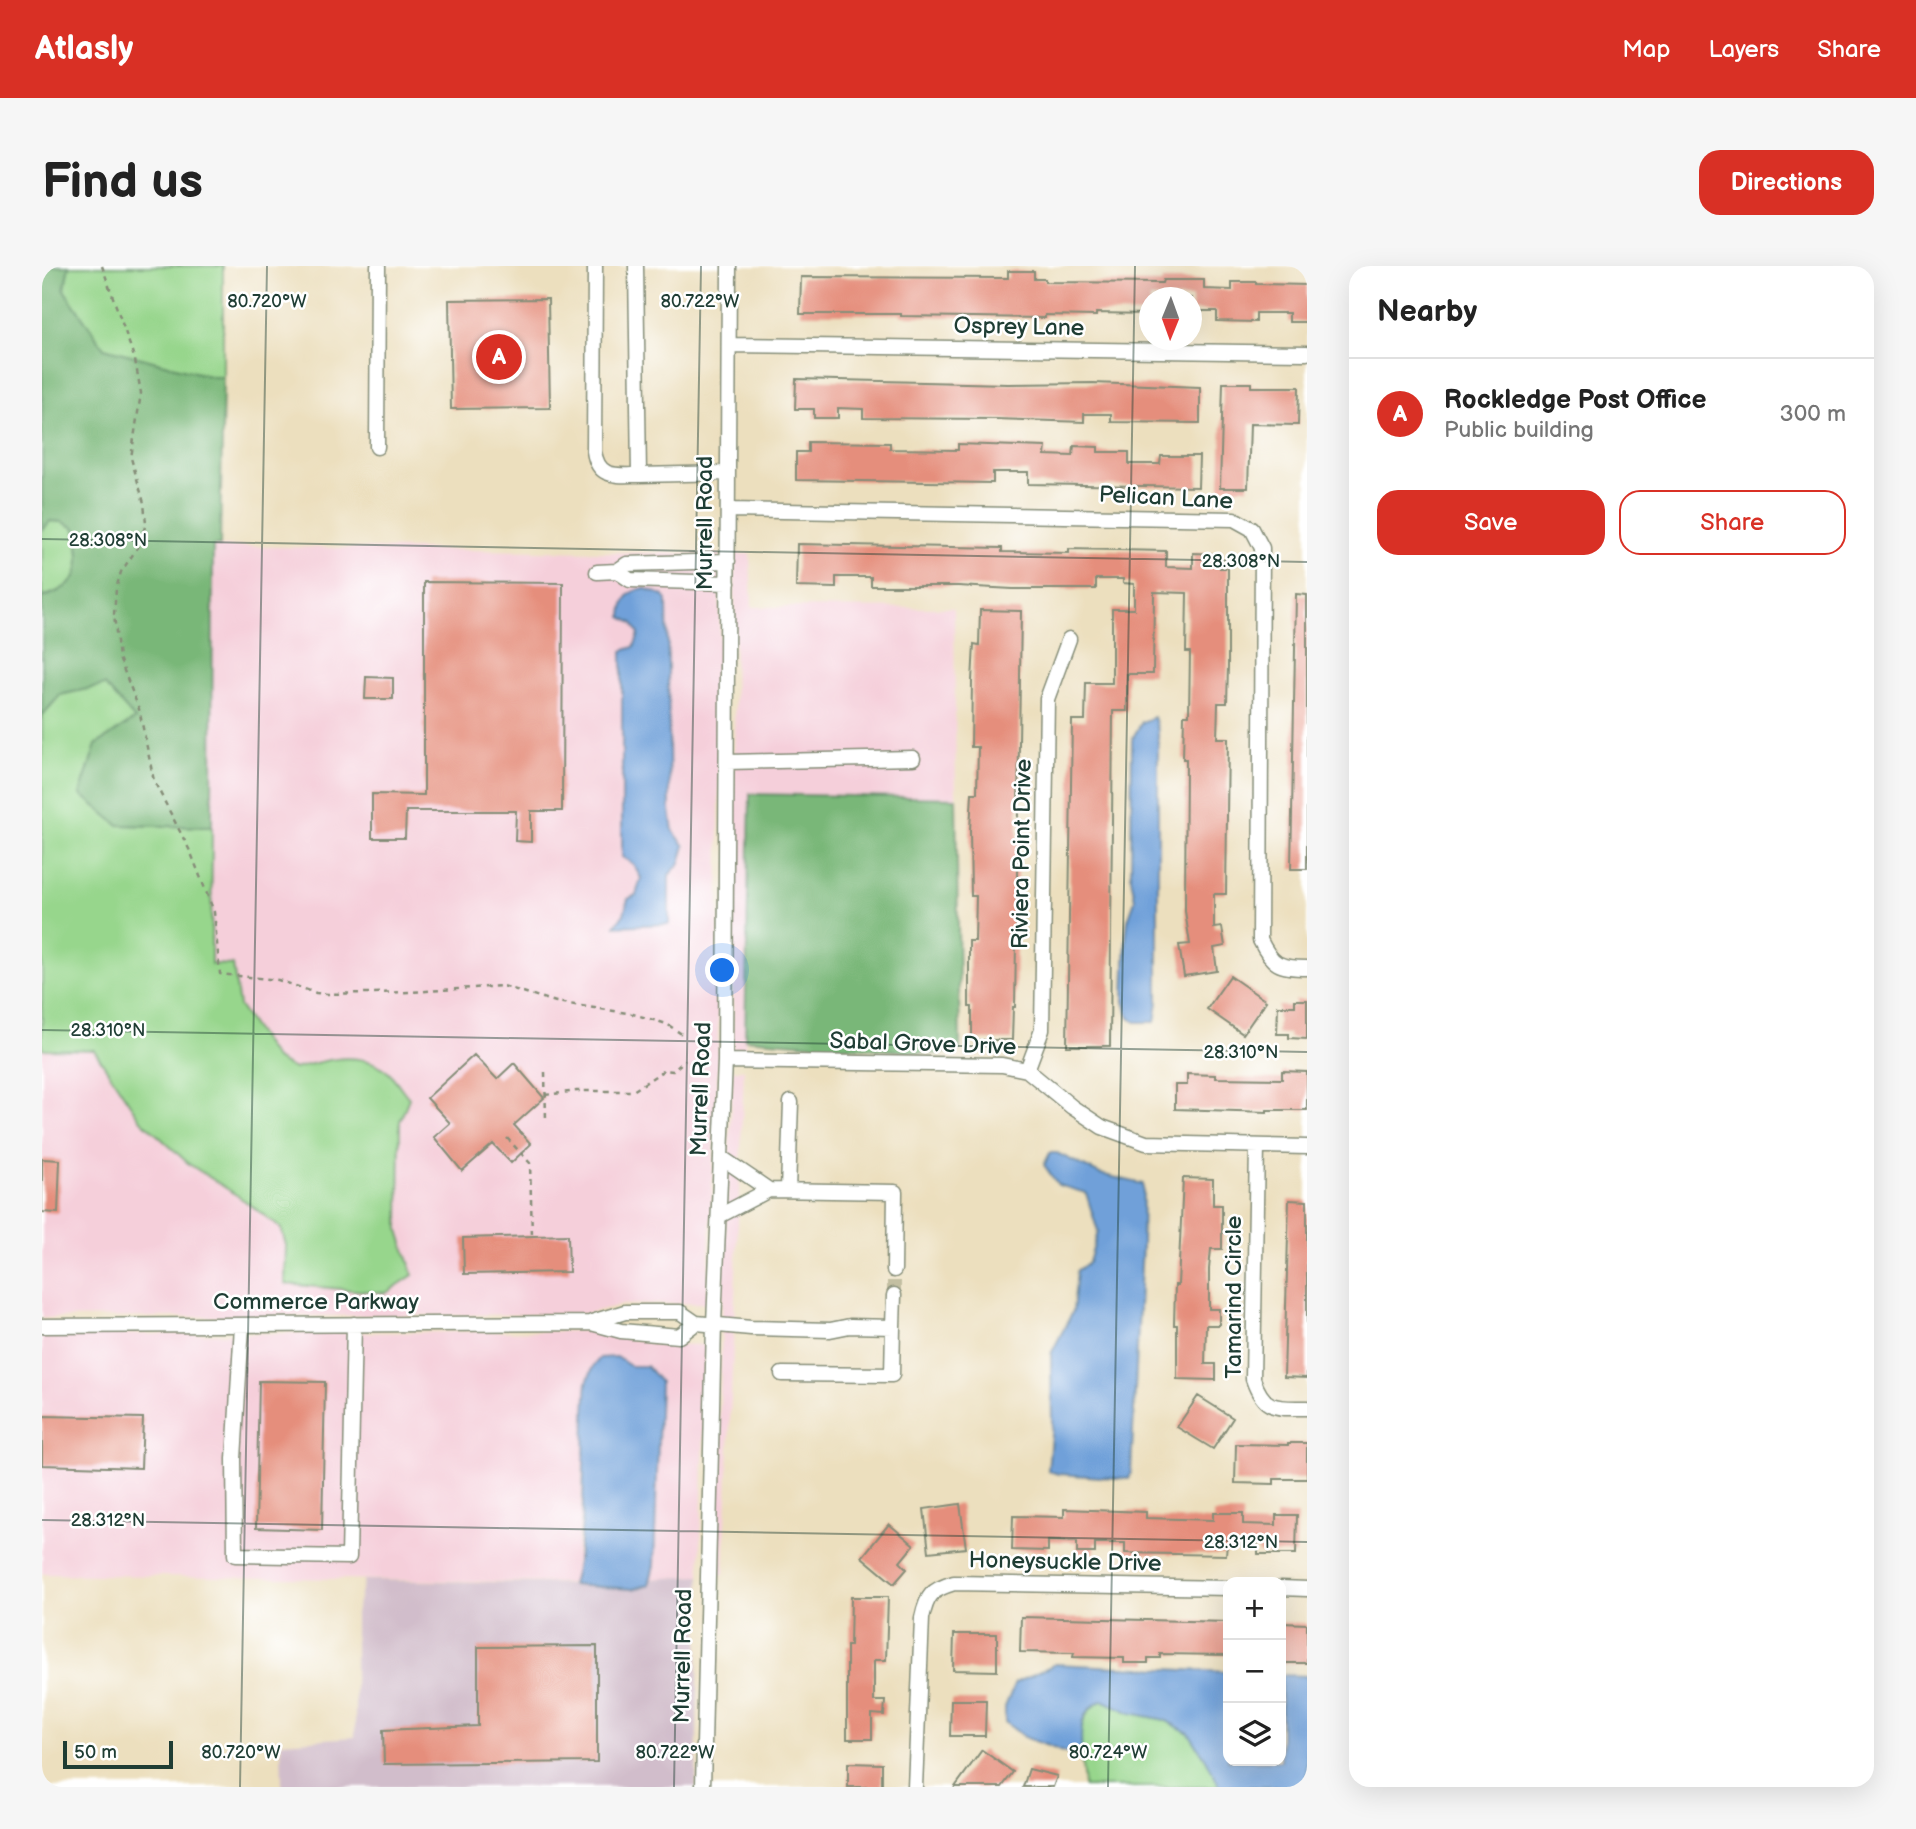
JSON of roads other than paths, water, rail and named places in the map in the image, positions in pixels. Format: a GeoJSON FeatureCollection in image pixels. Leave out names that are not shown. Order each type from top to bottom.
{"type":"FeatureCollection","features":[{"type":"Feature","properties":{"kind":"street"},"geometry":{"type":"LineString","coordinates":[[377,447],[378,266]]}},
{"type":"Feature","properties":{"kind":"street"},"geometry":{"type":"LineString","coordinates":[[596,266],[596,464],[603,471],[614,475],[728,473]]}},
{"type":"Feature","properties":{"kind":"street"},"geometry":{"type":"LineString","coordinates":[[636,266],[639,475]]}},
{"type":"Feature","properties":{"kind":"street","name":"Murrell Road"},"geometry":{"type":"LineString","coordinates":[[703,1787],[714,1324],[725,1061],[729,266]]}},
{"type":"Feature","properties":{"kind":"street","name":"Osprey Lane"},"geometry":{"type":"LineString","coordinates":[[730,345],[1307,354]]}},
{"type":"Feature","properties":{"kind":"street","name":"Pelican Lane"},"geometry":{"type":"LineString","coordinates":[[728,510],[1234,519],[1252,529],[1262,548],[1260,940],[1269,959],[1287,968],[1307,968]]}},
{"type":"Feature","properties":{"kind":"street"},"geometry":{"type":"LineString","coordinates":[[597,572],[617,571],[627,564],[728,561]]}},
{"type":"Feature","properties":{"kind":"street"},"geometry":{"type":"LineString","coordinates":[[617,571],[630,580],[728,583]]}},
{"type":"Feature","properties":{"kind":"street","name":"Riviera Point Drive"},"geometry":{"type":"LineString","coordinates":[[1027,1070],[1042,1030],[1047,699],[1069,639]]}},
{"type":"Feature","properties":{"kind":"street"},"geometry":{"type":"LineString","coordinates":[[727,762],[913,758]]}},
{"type":"Feature","properties":{"kind":"street","name":"Sabal Grove Drive"},"geometry":{"type":"LineString","coordinates":[[725,1061],[1002,1065],[1027,1070],[1072,1107],[1102,1126],[1146,1143],[1307,1147]]}},
{"type":"Feature","properties":{"kind":"street"},"geometry":{"type":"LineString","coordinates":[[788,1190],[791,1102]]}},
{"type":"Feature","properties":{"kind":"street","name":"Tamarind Circle"},"geometry":{"type":"LineString","coordinates":[[1257,1146],[1253,1379],[1259,1395],[1275,1408],[1307,1408]]}},
{"type":"Feature","properties":{"kind":"street"},"geometry":{"type":"LineString","coordinates":[[722,1158],[769,1190]]}},
{"type":"Feature","properties":{"kind":"street"},"geometry":{"type":"LineString","coordinates":[[719,1216],[769,1190],[895,1192],[894,1270]]}},
{"type":"Feature","properties":{"kind":"street"},"geometry":{"type":"LineString","coordinates":[[782,1374],[892,1375],[894,1295]]}},
{"type":"Feature","properties":{"kind":"street","name":"Commerce Parkway"},"geometry":{"type":"LineString","coordinates":[[42,1326],[591,1322],[625,1312],[680,1312],[696,1323],[751,1328],[830,1330],[850,1326],[893,1327]]}},
{"type":"Feature","properties":{"kind":"street","name":"Commerce Parkway"},"geometry":{"type":"LineString","coordinates":[[591,1322],[621,1331],[679,1336],[696,1323]]}},
{"type":"Feature","properties":{"kind":"street"},"geometry":{"type":"LineString","coordinates":[[242,1325],[234,1459],[235,1555],[349,1557],[354,1324]]}},
{"type":"Feature","properties":{"kind":"street","name":"Honeysuckle Drive"},"geometry":{"type":"LineString","coordinates":[[915,1787],[922,1618],[926,1600],[938,1588],[954,1583],[1223,1588]]}},
{"type":"Feature","properties":{"kind":"street"},"geometry":{"type":"LineString","coordinates":[[1286,1588],[1307,1589]]}},
{"type":"Feature","properties":{"kind":"water"},"geometry":{"type":"Polygon","coordinates":[[[644,588],[663,595],[667,600],[670,810],[673,831],[685,846],[680,863],[669,875],[669,924],[615,926],[624,914],[628,899],[636,895],[641,878],[633,864],[622,857],[622,651],[634,647],[639,634],[633,623],[622,617],[627,598],[644,588]]]}},
{"type":"Feature","properties":{"kind":"water"},"geometry":{"type":"Polygon","coordinates":[[[1154,717],[1158,731],[1158,1001],[1155,1022],[1136,1022],[1129,1018],[1124,1001],[1126,936],[1135,900],[1131,878],[1132,739],[1142,722],[1154,717]]]}},
{"type":"Feature","properties":{"kind":"water"},"geometry":{"type":"Polygon","coordinates":[[[1050,1153],[1057,1153],[1100,1174],[1143,1184],[1129,1479],[1048,1471],[1052,1423],[1051,1354],[1073,1311],[1077,1271],[1089,1262],[1098,1232],[1086,1193],[1058,1185],[1044,1165],[1050,1153]]]}},
{"type":"Feature","properties":{"kind":"water"},"geometry":{"type":"Polygon","coordinates":[[[617,1357],[630,1366],[647,1366],[660,1382],[654,1565],[649,1585],[633,1589],[572,1585],[583,1511],[587,1382],[600,1358],[617,1357]]]}},
{"type":"Feature","properties":{"kind":"water"},"geometry":{"type":"Polygon","coordinates":[[[1055,1664],[1223,1672],[1223,1766],[1286,1766],[1286,1675],[1307,1676],[1307,1787],[1220,1787],[1189,1733],[1165,1720],[1131,1713],[1103,1700],[1094,1705],[1084,1717],[1081,1732],[1082,1759],[1024,1737],[1005,1722],[1005,1707],[1015,1683],[1055,1664]]]}},
{"type":"Feature","properties":{"kind":"tunnel"},"geometry":{"type":"LineString","coordinates":[[894,1270],[894,1295]]}},
{"type":"Feature","properties":{"kind":"place","name":"Rockledge Post Office"},"geometry":{"type":"Point","coordinates":[499,357]}}]}
